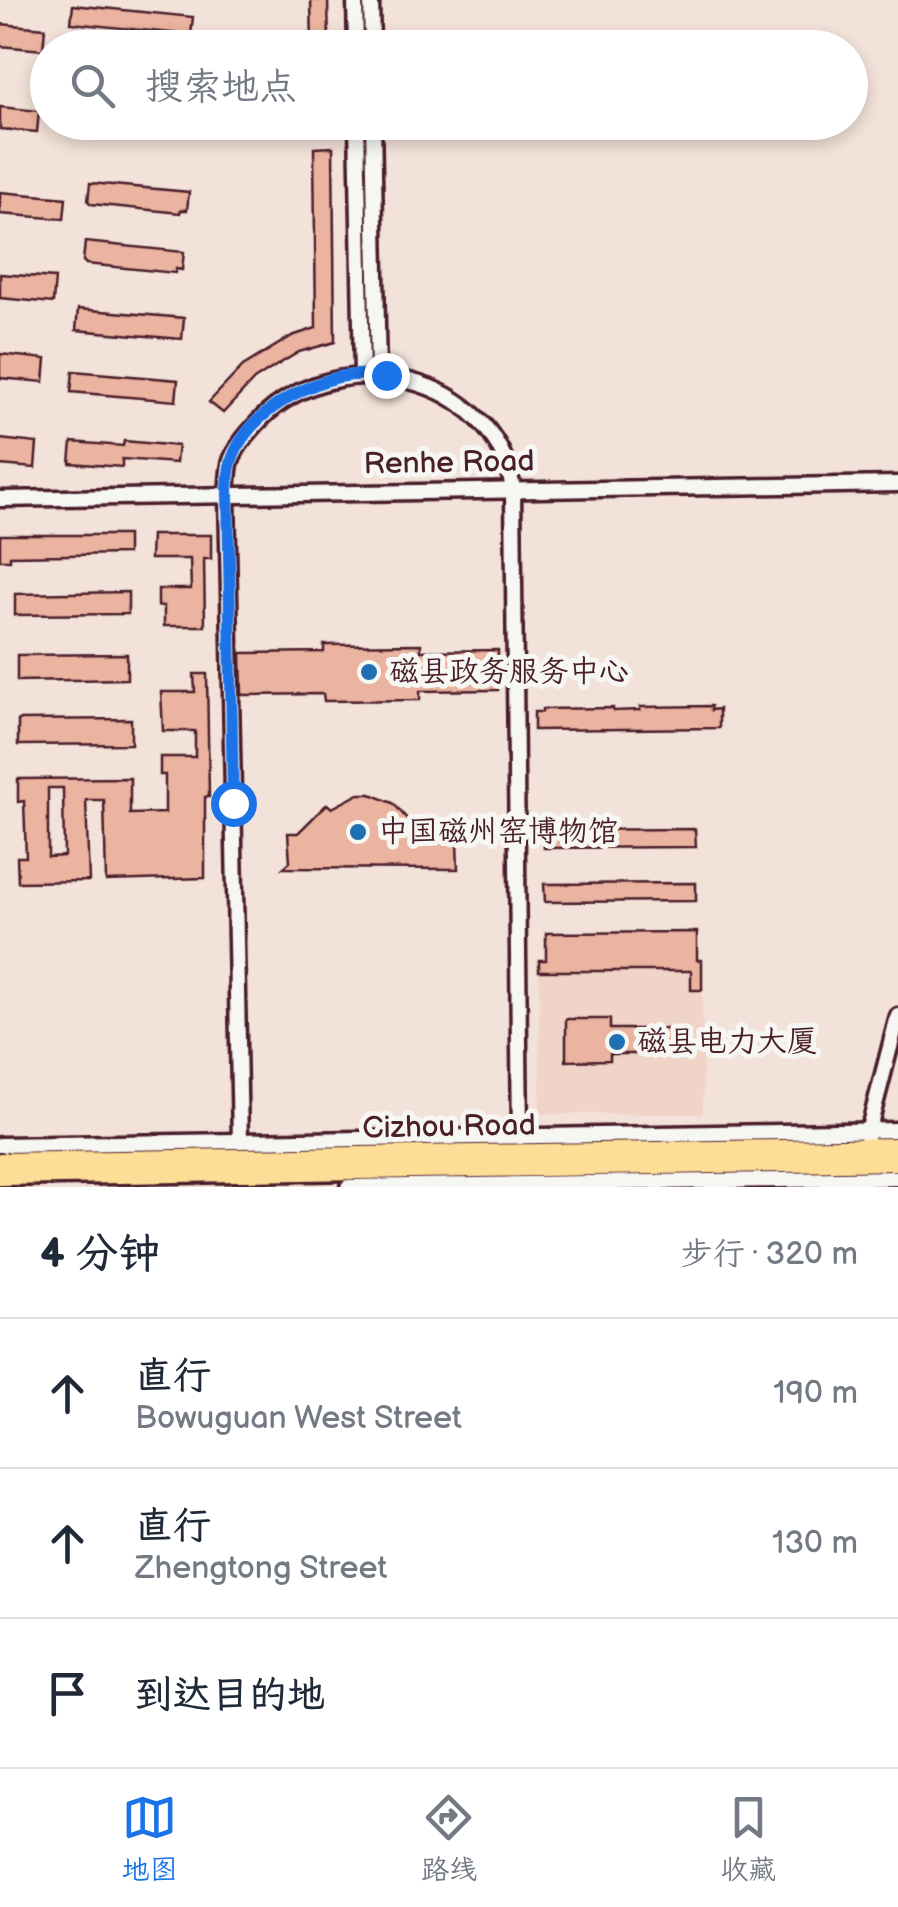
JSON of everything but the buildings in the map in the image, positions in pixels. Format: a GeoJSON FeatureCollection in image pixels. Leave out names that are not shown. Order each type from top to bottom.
{"type":"FeatureCollection","features":[{"type":"Feature","properties":{"kind":"main road","name":"Cizhou Road"},"geometry":{"type":"LineString","coordinates":[[0,1162],[861,1161],[898,1147]]}},
{"type":"Feature","properties":{"kind":"main road"},"geometry":{"type":"LineString","coordinates":[[0,1176],[898,1161]]}},
{"type":"Feature","properties":{"kind":"street"},"geometry":{"type":"LineString","coordinates":[[355,0],[356,30]]}},
{"type":"Feature","properties":{"kind":"street"},"geometry":{"type":"LineString","coordinates":[[371,0],[372,30]]}},
{"type":"Feature","properties":{"kind":"street"},"geometry":{"type":"LineString","coordinates":[[357,140],[362,374]]}},
{"type":"Feature","properties":{"kind":"street"},"geometry":{"type":"LineString","coordinates":[[373,140],[378,375]]}},
{"type":"Feature","properties":{"kind":"street"},"geometry":{"type":"LineString","coordinates":[[240,1141],[228,494],[231,461],[248,434],[291,396],[318,384],[362,374],[405,379],[432,389],[474,417],[501,448],[510,466],[514,490],[520,1136]]}},
{"type":"Feature","properties":{"kind":"street","name":"Renhe Road"},"geometry":{"type":"LineString","coordinates":[[0,499],[898,484]]}},
{"type":"Feature","properties":{"kind":"street"},"geometry":{"type":"LineString","coordinates":[[861,1161],[898,1016]]}},
{"type":"Feature","properties":{"kind":"street"},"geometry":{"type":"LineString","coordinates":[[348,1187],[861,1161],[898,1130]]}},
{"type":"Feature","properties":{"kind":"street"},"geometry":{"type":"LineString","coordinates":[[0,1145],[520,1136],[861,1161],[898,1178]]}},
{"type":"Feature","properties":{"kind":"shaded area"},"geometry":{"type":"Polygon","coordinates":[[[539,960],[702,960],[703,1114],[540,1114],[539,960]]]}},
{"type":"Feature","properties":{"kind":"place","name":"磁县政务服务中心"},"geometry":{"type":"Point","coordinates":[369,672]}},
{"type":"Feature","properties":{"kind":"place","name":"中国磁州窑博物馆"},"geometry":{"type":"Point","coordinates":[358,832]}},
{"type":"Feature","properties":{"kind":"place","name":"磁县电力大厦"},"geometry":{"type":"Point","coordinates":[617,1042]}},
{"type":"Feature","properties":{"kind":"route"},"geometry":{"type":"LineString","coordinates":[[233,803],[228,494],[231,461],[248,434],[291,396],[338,377],[386,375]]}}]}
